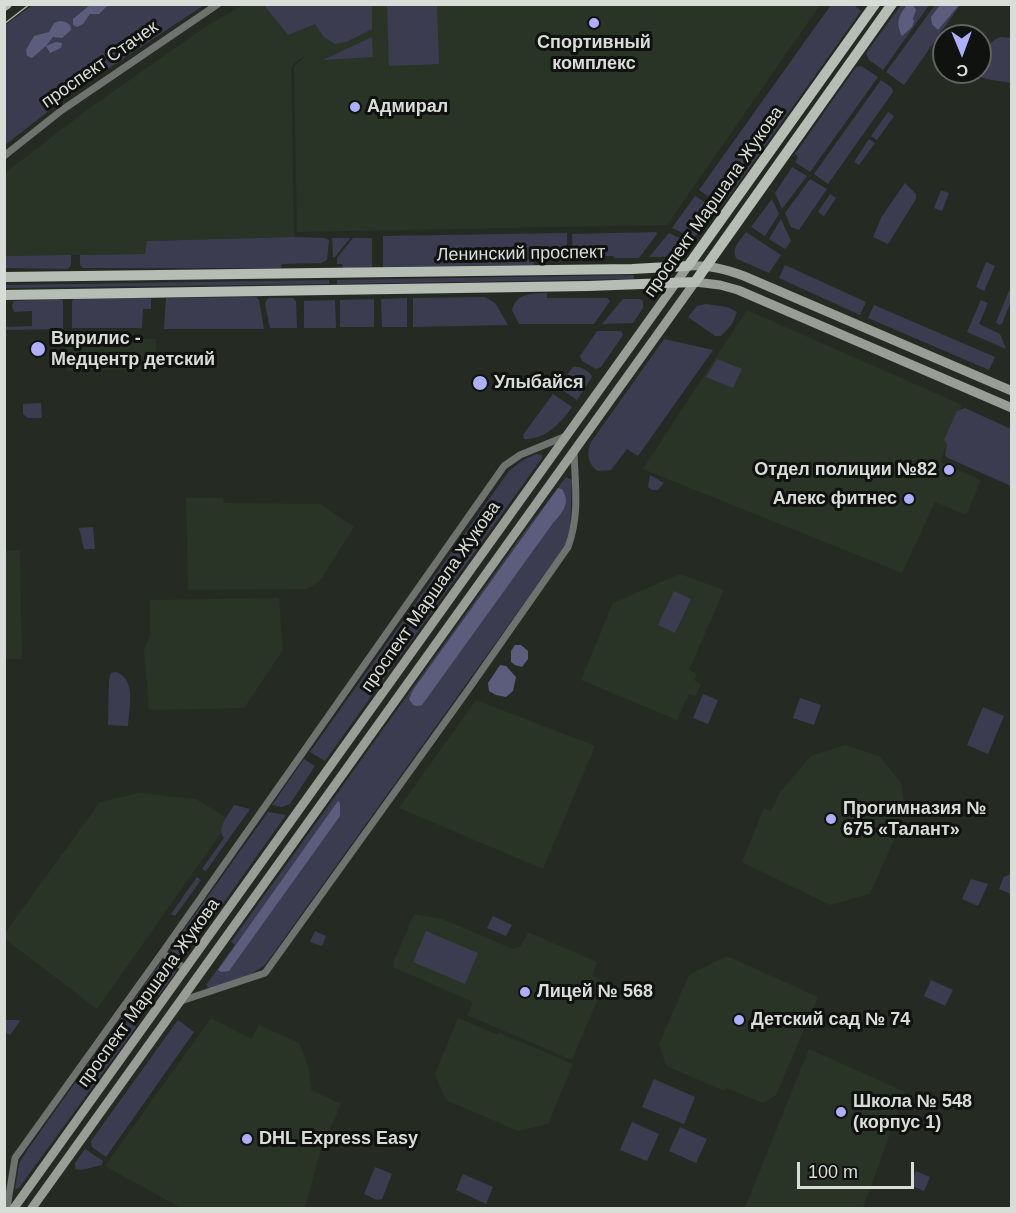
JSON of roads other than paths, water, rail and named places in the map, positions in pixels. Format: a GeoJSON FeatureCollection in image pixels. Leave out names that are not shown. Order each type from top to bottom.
{"type":"FeatureCollection","features":[{"type":"Feature","properties":{"kind":"main road","name":"проспект Маршала Жукова"},"geometry":{"type":"LineString","coordinates":[[14,1209],[875,4]]}},
{"type":"Feature","properties":{"kind":"main road","name":"проспект Маршала Жукова"},"geometry":{"type":"LineString","coordinates":[[33,1209],[574,450],[708,266],[892,4]]}},
{"type":"Feature","properties":{"kind":"main road","name":"Ленинский проспект"},"geometry":{"type":"LineString","coordinates":[[4,277],[632,269],[708,266],[723,268],[744,276],[1011,391]]}},
{"type":"Feature","properties":{"kind":"main road","name":"Ленинский проспект"},"geometry":{"type":"LineString","coordinates":[[4,295],[695,282],[738,290],[1011,408]]}},
{"type":"Feature","properties":{"kind":"street","name":"проспект Стачек"},"geometry":{"type":"LineString","coordinates":[[4,156],[62,110],[218,4]]}},
{"type":"Feature","properties":{"kind":"street"},"geometry":{"type":"LineString","coordinates":[[6,1209],[15,1158],[504,466],[520,455],[566,436]]}},
{"type":"Feature","properties":{"kind":"street"},"geometry":{"type":"LineString","coordinates":[[181,1001],[265,973],[464,696],[568,548],[577,513],[574,450]]}},
{"type":"Feature","properties":{"kind":"street"},"geometry":{"type":"LineString","coordinates":[[162,953],[186,969]]}},
{"type":"Feature","properties":{"kind":"tram line"},"geometry":{"type":"LineString","coordinates":[[4,24],[30,4]]}},
{"type":"Feature","properties":{"kind":"place","name":"Спортивный комплекс"},"geometry":{"type":"Point","coordinates":[594,23]}},
{"type":"Feature","properties":{"kind":"place","name":"Адмирал"},"geometry":{"type":"Point","coordinates":[355,107]}},
{"type":"Feature","properties":{"kind":"place","name":"Вирилис - Медцентр детский"},"geometry":{"type":"Point","coordinates":[38,349]}},
{"type":"Feature","properties":{"kind":"place","name":"Улыбайся"},"geometry":{"type":"Point","coordinates":[480,383]}},
{"type":"Feature","properties":{"kind":"place","name":"Отдел полиции №82"},"geometry":{"type":"Point","coordinates":[949,470]}},
{"type":"Feature","properties":{"kind":"place","name":"Алекс фитнес"},"geometry":{"type":"Point","coordinates":[909,499]}},
{"type":"Feature","properties":{"kind":"place","name":"Прогимназия № 675 «Талант»"},"geometry":{"type":"Point","coordinates":[831,819]}},
{"type":"Feature","properties":{"kind":"place","name":"Лицей № 568"},"geometry":{"type":"Point","coordinates":[525,992]}},
{"type":"Feature","properties":{"kind":"place","name":"Детский сад № 74"},"geometry":{"type":"Point","coordinates":[739,1020]}},
{"type":"Feature","properties":{"kind":"place","name":"Школа № 548 (корпус 1)"},"geometry":{"type":"Point","coordinates":[841,1112]}},
{"type":"Feature","properties":{"kind":"place","name":"DHL Express Easy"},"geometry":{"type":"Point","coordinates":[247,1139]}}]}
